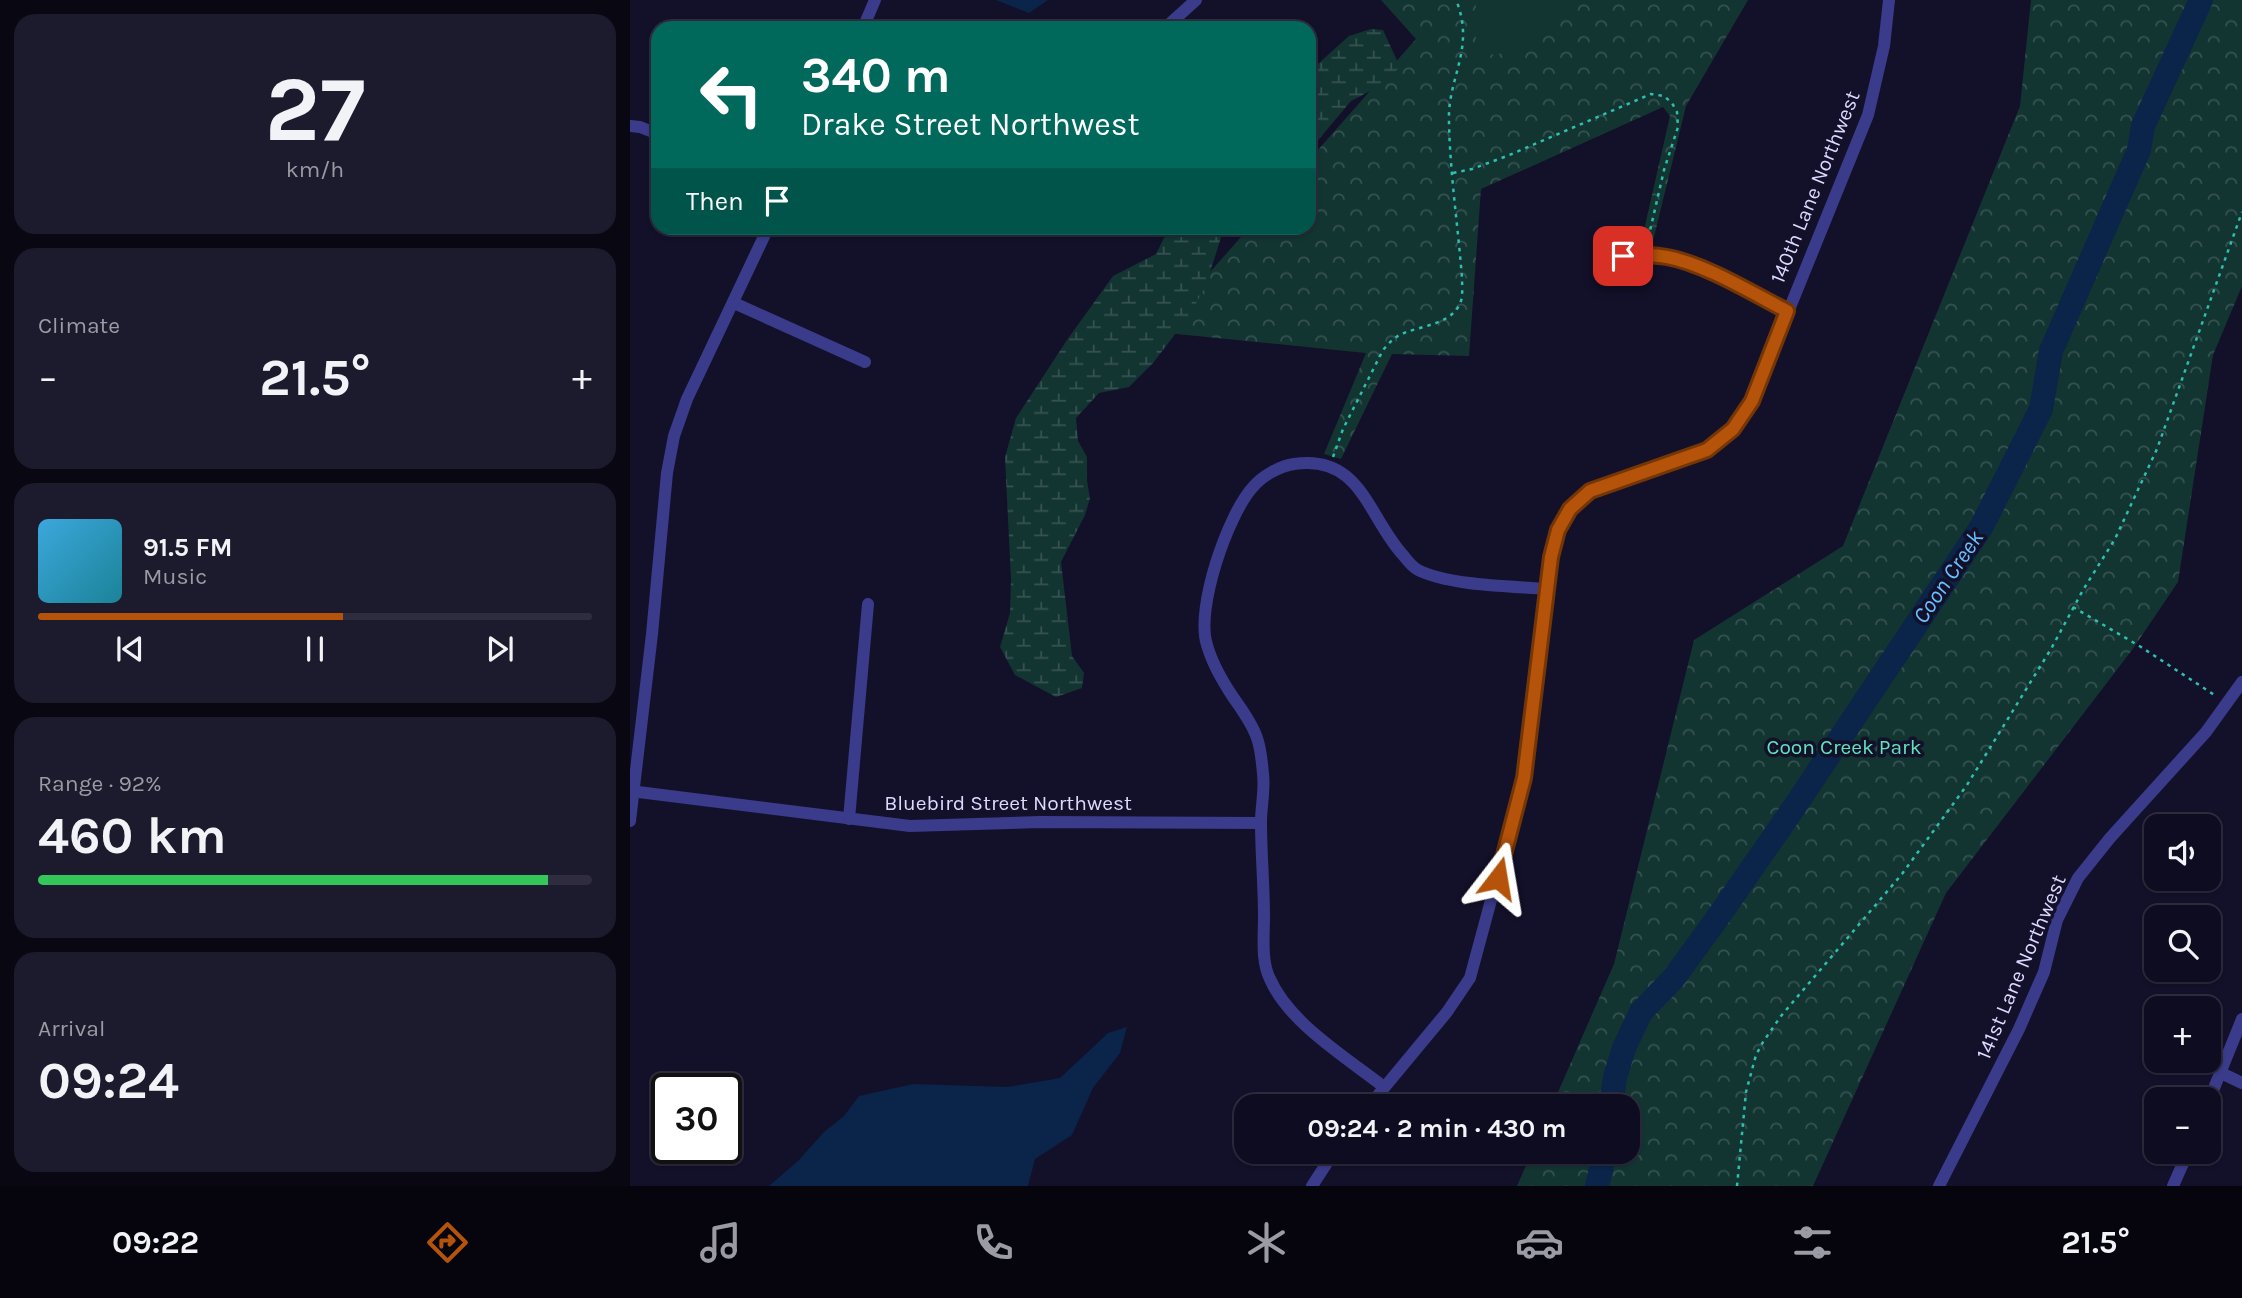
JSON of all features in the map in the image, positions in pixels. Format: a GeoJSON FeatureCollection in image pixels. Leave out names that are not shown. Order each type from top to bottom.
{"type":"FeatureCollection","features":[{"type":"Feature","properties":{"kind":"street"},"geometry":{"type":"LineString","coordinates":[[866,21],[875,0]]}},
{"type":"Feature","properties":{"kind":"street"},"geometry":{"type":"LineString","coordinates":[[1172,21],[1196,0]]}},
{"type":"Feature","properties":{"kind":"street","name":"140th Lane Northwest"},"geometry":{"type":"LineString","coordinates":[[1378,1094],[1447,1012],[1470,978],[1524,778],[1551,557],[1558,530],[1570,509],[1590,491],[1707,450],[1733,429],[1752,401],[1868,115],[1884,46],[1889,0]]}},
{"type":"Feature","properties":{"kind":"street"},"geometry":{"type":"LineString","coordinates":[[630,126],[651,131]]}},
{"type":"Feature","properties":{"kind":"street"},"geometry":{"type":"LineString","coordinates":[[630,821],[667,473],[674,436],[687,398],[765,235]]}},
{"type":"Feature","properties":{"kind":"street"},"geometry":{"type":"LineString","coordinates":[[1601,257],[1645,254],[1669,257],[1708,271],[1787,311]]}},
{"type":"Feature","properties":{"kind":"street"},"geometry":{"type":"LineString","coordinates":[[734,303],[865,362]]}},
{"type":"Feature","properties":{"kind":"street"},"geometry":{"type":"LineString","coordinates":[[1384,1087],[1309,1028],[1279,998],[1268,977],[1261,823],[1263,777],[1257,738],[1217,669],[1206,643],[1207,606],[1216,562],[1234,517],[1252,487],[1267,474],[1293,464],[1317,465],[1331,467],[1348,477],[1361,491],[1397,549],[1415,569],[1433,576],[1482,585],[1548,589]]}},
{"type":"Feature","properties":{"kind":"street"},"geometry":{"type":"LineString","coordinates":[[849,819],[868,604]]}},
{"type":"Feature","properties":{"kind":"street","name":"141st Lane Northwest"},"geometry":{"type":"LineString","coordinates":[[1939,1186],[2019,1029],[2043,972],[2057,920],[2078,878],[2110,838],[2206,732],[2242,684]]}},
{"type":"Feature","properties":{"kind":"street","name":"Bluebird Street Northwest"},"geometry":{"type":"LineString","coordinates":[[632,791],[910,826],[1041,822],[1261,823]]}},
{"type":"Feature","properties":{"kind":"street"},"geometry":{"type":"LineString","coordinates":[[2215,1087],[2242,1019]]}},
{"type":"Feature","properties":{"kind":"street"},"geometry":{"type":"LineString","coordinates":[[2221,1073],[2242,1083]]}},
{"type":"Feature","properties":{"kind":"street"},"geometry":{"type":"LineString","coordinates":[[1312,1186],[1327,1164]]}},
{"type":"Feature","properties":{"kind":"street"},"geometry":{"type":"LineString","coordinates":[[2173,1186],[2183,1164]]}},
{"type":"Feature","properties":{"kind":"path"},"geometry":{"type":"LineString","coordinates":[[1331,467],[1334,450],[1343,429],[1383,350],[1392,339],[1403,333],[1441,321],[1455,311],[1461,300],[1462,278],[1448,118],[1464,42],[1461,11],[1456,0]]}},
{"type":"Feature","properties":{"kind":"path"},"geometry":{"type":"LineString","coordinates":[[1453,173],[1507,156],[1651,94],[1664,96],[1677,112],[1678,127],[1664,170],[1645,254]]}},
{"type":"Feature","properties":{"kind":"path"},"geometry":{"type":"LineString","coordinates":[[1737,1186],[1746,1093],[1756,1055],[1781,1016],[1902,874],[1967,785],[2115,539],[2157,449],[2242,212]]}},
{"type":"Feature","properties":{"kind":"path"},"geometry":{"type":"LineString","coordinates":[[2073,607],[2141,647],[2226,703]]}},
{"type":"Feature","properties":{"kind":"green space"},"geometry":{"type":"Polygon","coordinates":[[[1381,0],[1748,0],[1686,106],[1652,245],[1641,243],[1670,116],[1663,107],[1481,189],[1469,356],[1392,354],[1341,459],[1324,454],[1366,353],[1157,332],[1243,235],[1316,235],[1316,152],[1416,39],[1381,0]]]}},
{"type":"Feature","properties":{"kind":"green space"},"geometry":{"type":"Polygon","coordinates":[[[1476,0],[1560,1],[1548,30],[1530,46],[1507,53],[1476,55],[1476,0]]]}},
{"type":"Feature","properties":{"kind":"green space","name":"Coon Creek Park"},"geometry":{"type":"Polygon","coordinates":[[[2031,0],[2242,0],[2242,286],[2213,355],[2178,582],[2132,650],[1946,893],[1813,1186],[1517,1186],[1527,1164],[1640,1164],[1640,1094],[1557,1094],[1614,964],[1694,640],[1843,546],[2020,106],[2031,0]]]}},
{"type":"Feature","properties":{"kind":"green space"},"geometry":{"type":"Polygon","coordinates":[[[1371,29],[1383,30],[1400,67],[1382,85],[1351,101],[1316,143],[1316,66],[1349,36],[1371,29]]]}},
{"type":"Feature","properties":{"kind":"green space"},"geometry":{"type":"Polygon","coordinates":[[[1166,235],[1222,235],[1206,285],[1189,316],[1153,363],[1129,387],[1099,393],[1076,418],[1078,441],[1087,457],[1090,498],[1085,515],[1061,562],[1072,656],[1084,673],[1082,688],[1056,697],[1015,675],[1000,647],[1010,613],[1011,579],[1005,457],[1016,418],[1113,276],[1156,254],[1166,235]]]}},
{"type":"Feature","properties":{"kind":"water"},"geometry":{"type":"Polygon","coordinates":[[[996,0],[1048,0],[1029,13],[996,0]]]}},
{"type":"Feature","properties":{"kind":"water"},"geometry":{"type":"Polygon","coordinates":[[[1127,1027],[1120,1053],[1093,1088],[1072,1135],[1035,1159],[1028,1186],[769,1186],[844,1116],[859,1096],[913,1084],[1007,1087],[1060,1078],[1108,1033],[1127,1027]]]}},
{"type":"Feature","properties":{"kind":"waterway","name":"Coon Creek"},"geometry":{"type":"LineString","coordinates":[[1613,1094],[1624,1048],[1641,1012],[1673,979],[1716,920],[1982,526],[2041,409],[2051,351],[2139,150],[2143,126],[2201,0]]}},
{"type":"Feature","properties":{"kind":"waterway","name":"Coon Creek"},"geometry":{"type":"LineString","coordinates":[[1597,1186],[1602,1164]]}},
{"type":"Feature","properties":{"kind":"route"},"geometry":{"type":"LineString","coordinates":[[1498,878],[1524,778],[1551,557],[1558,530],[1570,509],[1590,491],[1707,450],[1733,429],[1752,401],[1787,311],[1708,271],[1669,257],[1645,254],[1623,256]]}}]}
